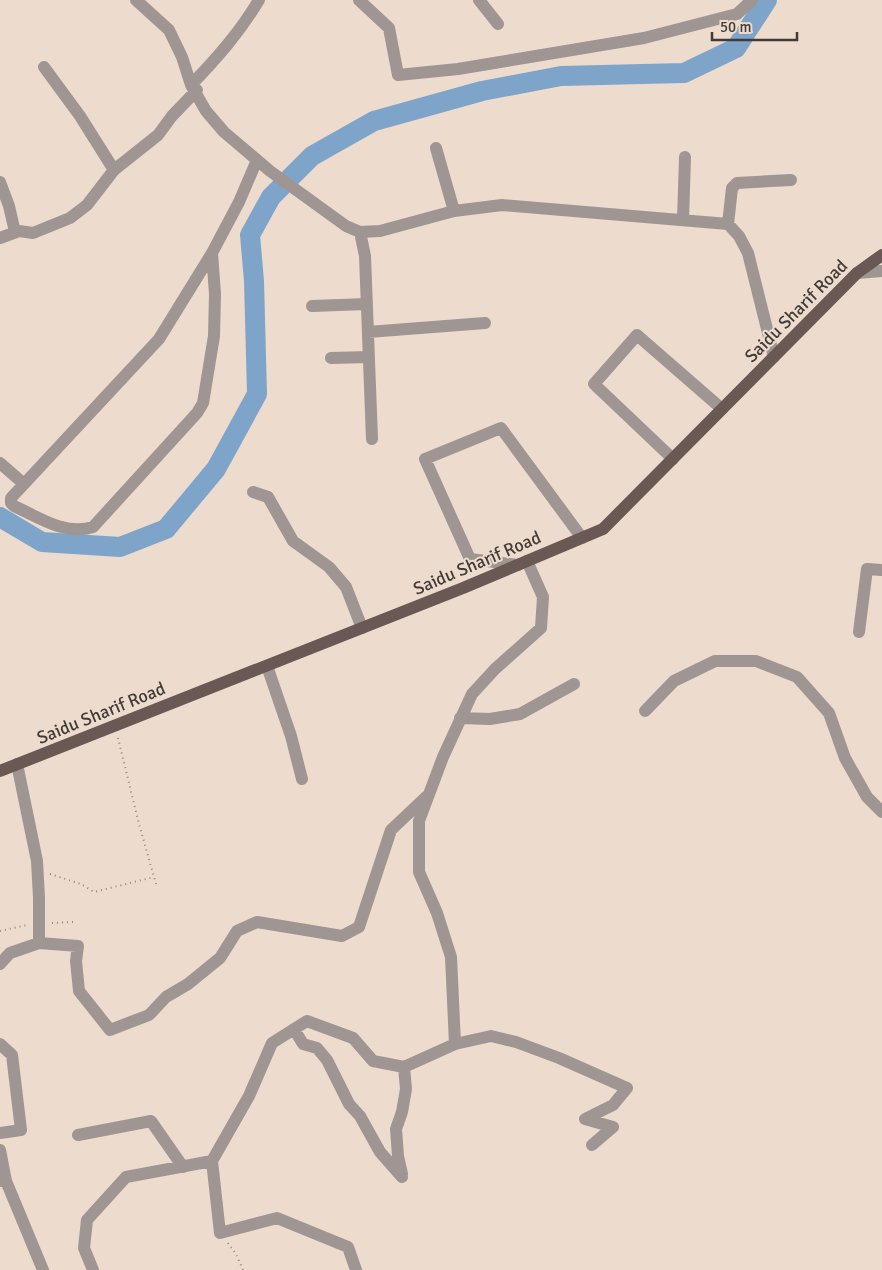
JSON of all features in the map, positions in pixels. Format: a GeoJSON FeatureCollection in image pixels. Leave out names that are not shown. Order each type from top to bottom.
{"type":"FeatureCollection","features":[{"type":"Feature","properties":{"kind":"main road","name":"Saidu Sharif Road"},"geometry":{"type":"LineString","coordinates":[[0,771],[362,628],[603,529],[857,273],[882,255]]}},
{"type":"Feature","properties":{"kind":"street"},"geometry":{"type":"LineString","coordinates":[[136,0],[169,30],[194,89],[206,111],[224,132],[270,171],[346,226],[360,232],[380,231],[454,211],[502,205],[728,224],[739,236],[748,253],[774,357]]}},
{"type":"Feature","properties":{"kind":"street"},"geometry":{"type":"LineString","coordinates":[[0,238],[19,231],[33,233],[70,218],[87,205],[114,170],[158,135],[246,22],[259,0]]}},
{"type":"Feature","properties":{"kind":"street"},"geometry":{"type":"LineString","coordinates":[[359,0],[389,28],[398,75],[458,69],[644,38],[737,14],[752,0]]}},
{"type":"Feature","properties":{"kind":"street"},"geometry":{"type":"LineString","coordinates":[[479,0],[498,24]]}},
{"type":"Feature","properties":{"kind":"street"},"geometry":{"type":"LineString","coordinates":[[44,67],[80,116],[114,170]]}},
{"type":"Feature","properties":{"kind":"street"},"geometry":{"type":"LineString","coordinates":[[436,148],[454,211]]}},
{"type":"Feature","properties":{"kind":"street"},"geometry":{"type":"LineString","coordinates":[[683,220],[685,157]]}},
{"type":"Feature","properties":{"kind":"street"},"geometry":{"type":"LineString","coordinates":[[212,254],[215,294],[214,336],[203,403],[197,413],[93,527],[83,530],[65,529],[14,506],[11,503],[11,498],[160,339],[212,254],[239,202],[256,160]]}},
{"type":"Feature","properties":{"kind":"street"},"geometry":{"type":"LineString","coordinates":[[728,224],[732,188],[737,183],[791,180]]}},
{"type":"Feature","properties":{"kind":"street"},"geometry":{"type":"LineString","coordinates":[[0,182],[9,206],[15,232]]}},
{"type":"Feature","properties":{"kind":"street"},"geometry":{"type":"LineString","coordinates":[[360,232],[365,256],[372,438]]}},
{"type":"Feature","properties":{"kind":"street"},"geometry":{"type":"LineString","coordinates":[[857,273],[882,271]]}},
{"type":"Feature","properties":{"kind":"street"},"geometry":{"type":"LineString","coordinates":[[312,306],[367,304]]}},
{"type":"Feature","properties":{"kind":"street"},"geometry":{"type":"LineString","coordinates":[[368,332],[485,323]]}},
{"type":"Feature","properties":{"kind":"street"},"geometry":{"type":"LineString","coordinates":[[672,459],[594,384],[637,335],[722,409]]}},
{"type":"Feature","properties":{"kind":"street"},"geometry":{"type":"LineString","coordinates":[[331,358],[369,357]]}},
{"type":"Feature","properties":{"kind":"street"},"geometry":{"type":"LineString","coordinates":[[455,1044],[451,957],[437,913],[419,872],[419,821],[442,757],[472,694],[495,669],[541,628],[542,597],[522,563],[470,559],[425,459],[501,428],[582,538]]}},
{"type":"Feature","properties":{"kind":"street"},"geometry":{"type":"LineString","coordinates":[[0,463],[24,484]]}},
{"type":"Feature","properties":{"kind":"street"},"geometry":{"type":"LineString","coordinates":[[253,492],[268,497],[292,541],[329,567],[346,587],[362,628]]}},
{"type":"Feature","properties":{"kind":"street"},"geometry":{"type":"LineString","coordinates":[[859,632],[867,569],[882,570]]}},
{"type":"Feature","properties":{"kind":"street"},"geometry":{"type":"LineString","coordinates":[[645,711],[674,681],[715,661],[756,661],[797,677],[829,713],[846,758],[867,798],[882,812]]}},
{"type":"Feature","properties":{"kind":"street"},"geometry":{"type":"LineString","coordinates":[[267,666],[291,736],[302,779]]}},
{"type":"Feature","properties":{"kind":"street"},"geometry":{"type":"LineString","coordinates":[[460,718],[490,719],[520,714],[545,698],[574,684]]}},
{"type":"Feature","properties":{"kind":"street"},"geometry":{"type":"LineString","coordinates":[[17,764],[37,861],[39,943]]}},
{"type":"Feature","properties":{"kind":"street"},"geometry":{"type":"LineString","coordinates":[[0,964],[10,953],[39,943],[78,946],[76,961],[79,991],[110,1030],[149,1015],[166,997],[188,984],[220,958],[237,931],[250,925],[258,922],[342,936],[359,926],[391,830],[428,795]]}},
{"type":"Feature","properties":{"kind":"street"},"geometry":{"type":"LineString","coordinates":[[356,1270],[348,1246],[277,1218],[220,1233],[212,1161],[249,1096],[272,1043],[307,1021],[353,1038],[373,1061],[404,1067],[455,1044],[491,1036],[516,1042],[559,1058],[627,1088],[613,1105],[585,1118],[613,1127],[592,1145]]}},
{"type":"Feature","properties":{"kind":"street"},"geometry":{"type":"LineString","coordinates":[[294,1029],[303,1044],[317,1048],[327,1060],[348,1104],[360,1116],[380,1152],[402,1177],[396,1129],[402,1112],[406,1089],[404,1067]]}},
{"type":"Feature","properties":{"kind":"street"},"geometry":{"type":"LineString","coordinates":[[0,1044],[12,1055],[21,1130],[0,1134]]}},
{"type":"Feature","properties":{"kind":"street"},"geometry":{"type":"LineString","coordinates":[[78,1134],[151,1121],[184,1167]]}},
{"type":"Feature","properties":{"kind":"street"},"geometry":{"type":"LineString","coordinates":[[0,1150],[3,1181],[42,1270]]}},
{"type":"Feature","properties":{"kind":"street"},"geometry":{"type":"LineString","coordinates":[[93,1270],[84,1248],[87,1220],[126,1177],[212,1161]]}},
{"type":"Feature","properties":{"kind":"path"},"geometry":{"type":"LineString","coordinates":[[116,726],[156,884]]}},
{"type":"Feature","properties":{"kind":"path"},"geometry":{"type":"LineString","coordinates":[[38,871],[81,884],[94,892],[154,877]]}},
{"type":"Feature","properties":{"kind":"path"},"geometry":{"type":"LineString","coordinates":[[220,1233],[236,1254],[243,1270]]}},
{"type":"Feature","properties":{"kind":"waterway"},"geometry":{"type":"LineString","coordinates":[[0,517],[42,542],[120,547],[166,529],[216,469],[257,394],[254,281],[250,235],[271,197],[312,156],[374,121],[482,91],[561,76],[684,73],[736,48],[767,0]]}}]}
